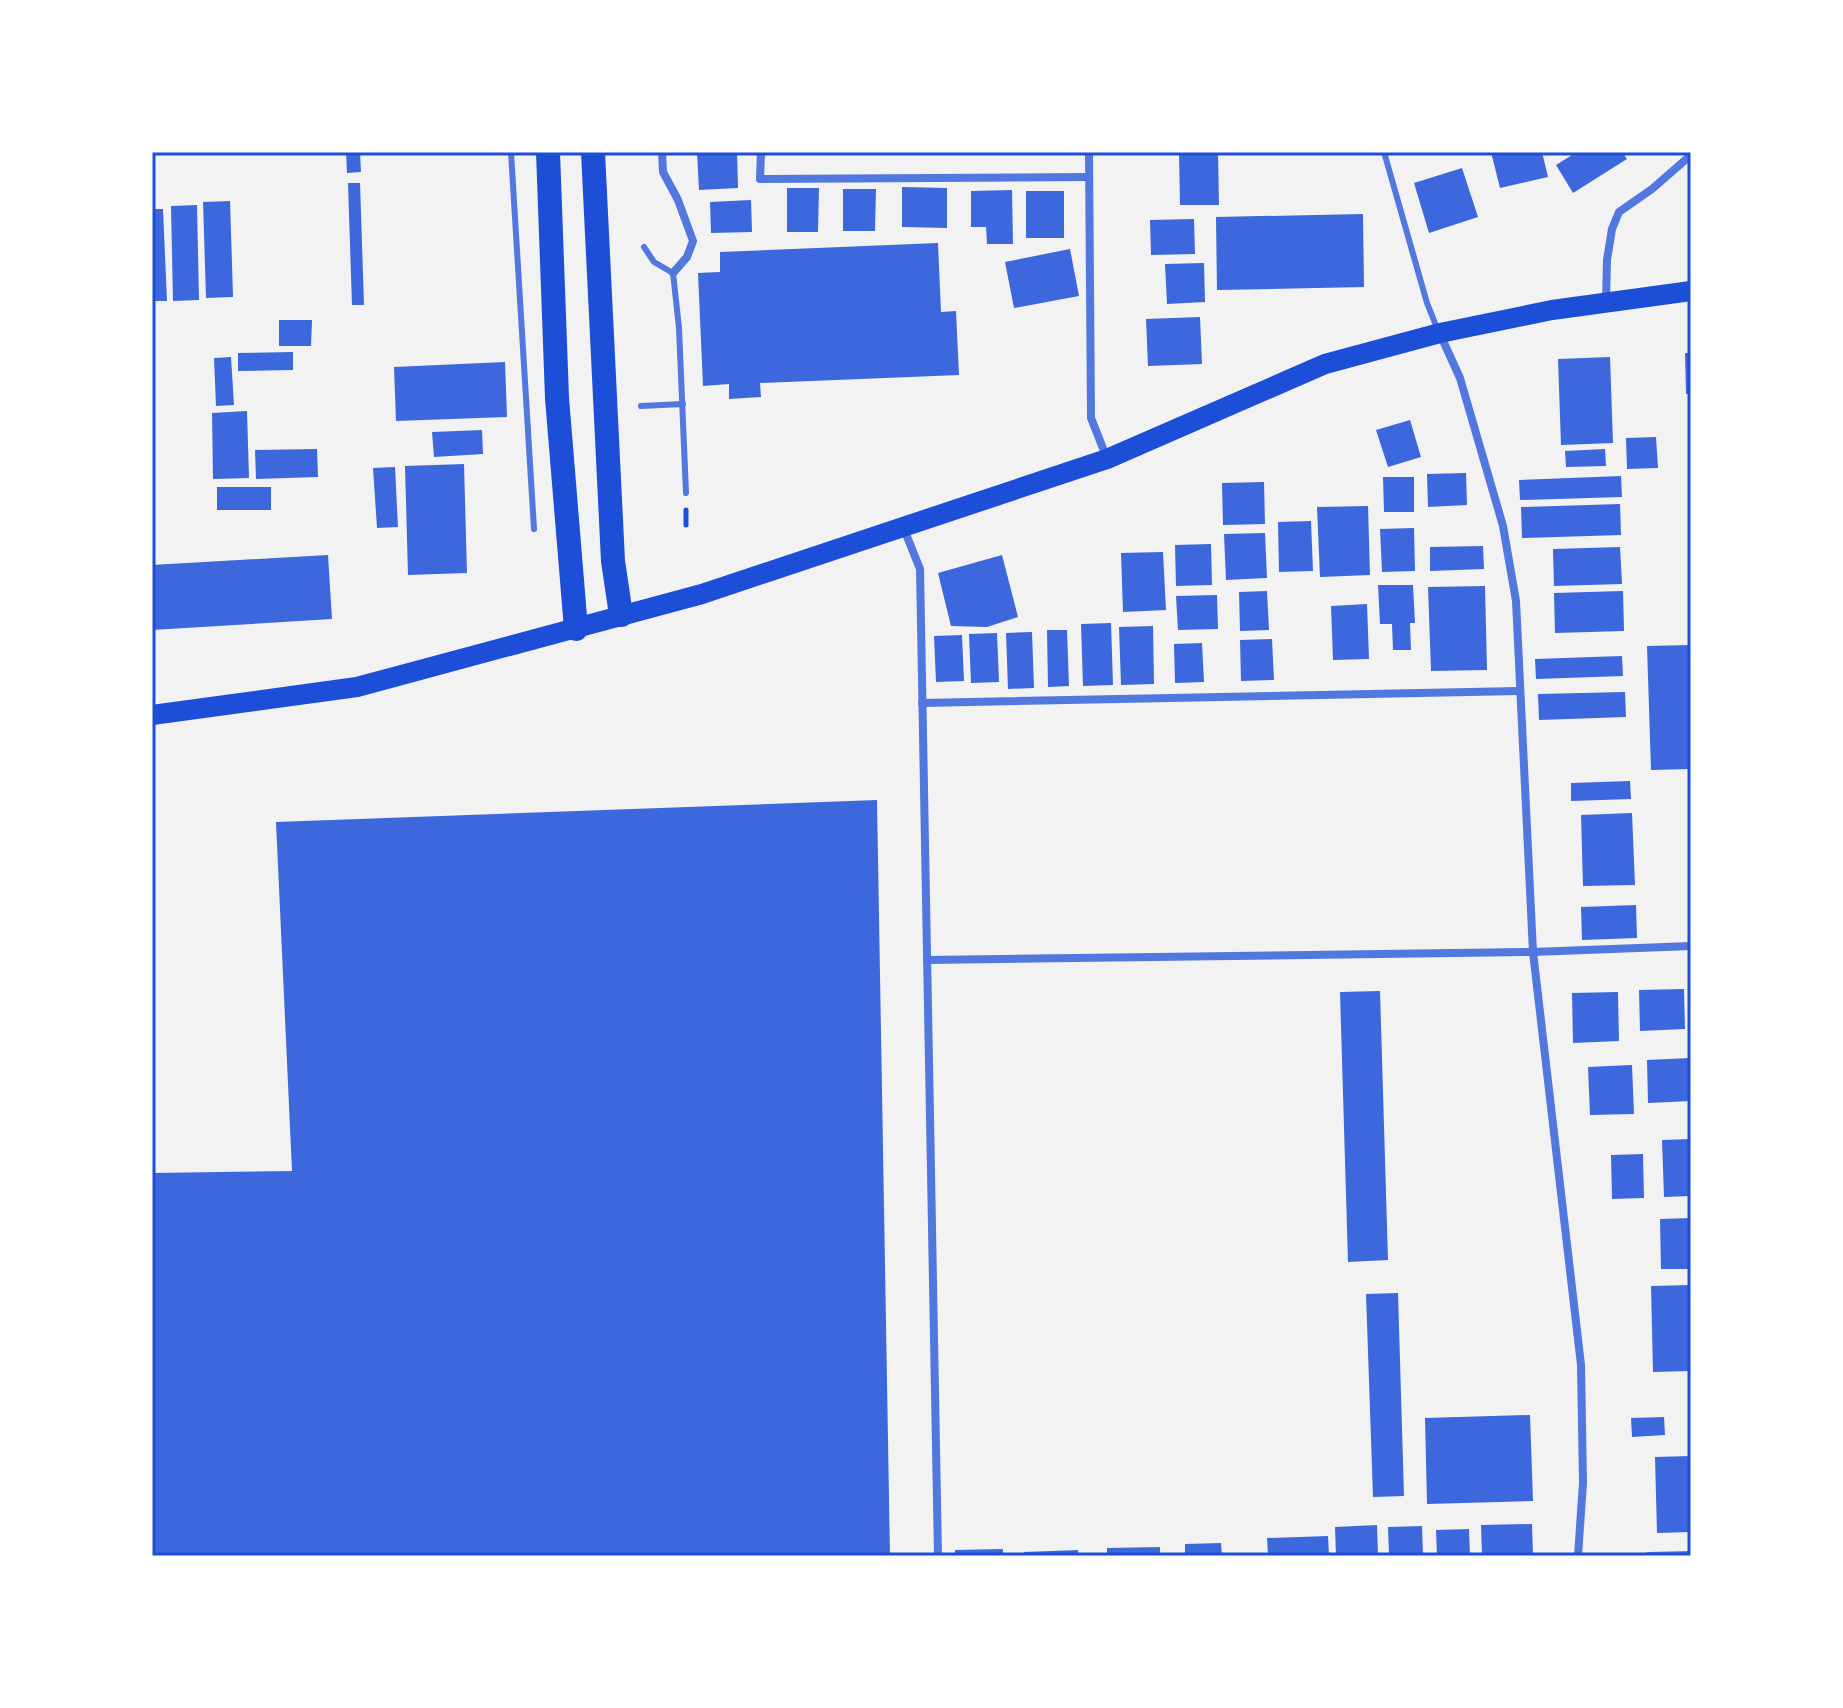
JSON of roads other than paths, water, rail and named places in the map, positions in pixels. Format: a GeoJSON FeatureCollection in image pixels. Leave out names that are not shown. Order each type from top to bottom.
{"type":"FeatureCollection","features":[{"type":"Feature","properties":{"kind":"highway"},"geometry":{"type":"LineString","coordinates":[[548,152],[557,398],[576,629]]}},
{"type":"Feature","properties":{"kind":"highway"},"geometry":{"type":"LineString","coordinates":[[593,152],[613,561],[621,615]]}},
{"type":"Feature","properties":{"kind":"main road"},"geometry":{"type":"LineString","coordinates":[[152,715],[357,687],[736,585],[1107,459],[1325,364],[1440,333],[1606,301],[1691,291]]}},
{"type":"Feature","properties":{"kind":"street"},"geometry":{"type":"LineString","coordinates":[[662,152],[663,172],[678,200],[693,241],[687,257],[673,273]]}},
{"type":"Feature","properties":{"kind":"street"},"geometry":{"type":"LineString","coordinates":[[761,152],[760,179],[1089,177]]}},
{"type":"Feature","properties":{"kind":"street"},"geometry":{"type":"LineString","coordinates":[[1089,152],[1091,418],[1107,459]]}},
{"type":"Feature","properties":{"kind":"street"},"geometry":{"type":"LineString","coordinates":[[1606,301],[1607,260],[1612,229],[1619,212],[1652,189],[1691,155]]}},
{"type":"Feature","properties":{"kind":"street"},"geometry":{"type":"LineString","coordinates":[[1440,333],[1460,378],[1503,526],[1516,601],[1533,952],[1581,1365],[1583,1483],[1578,1556]]}},
{"type":"Feature","properties":{"kind":"street"},"geometry":{"type":"LineString","coordinates":[[904,528],[920,569],[938,1556]]}},
{"type":"Feature","properties":{"kind":"street"},"geometry":{"type":"LineString","coordinates":[[922,703],[1519,691]]}},
{"type":"Feature","properties":{"kind":"street"},"geometry":{"type":"LineString","coordinates":[[927,960],[1533,952],[1691,946]]}},
{"type":"Feature","properties":{"kind":"street"},"geometry":{"type":"LineString","coordinates":[[1649,1556],[1691,1555]]}},
{"type":"Feature","properties":{"kind":"lane"},"geometry":{"type":"LineString","coordinates":[[511,152],[534,529]]}},
{"type":"Feature","properties":{"kind":"lane"},"geometry":{"type":"LineString","coordinates":[[1384,152],[1427,303],[1440,333]]}},
{"type":"Feature","properties":{"kind":"lane"},"geometry":{"type":"LineString","coordinates":[[644,247],[654,262],[673,273],[679,328],[686,493]]}},
{"type":"Feature","properties":{"kind":"lane"},"geometry":{"type":"LineString","coordinates":[[641,406],[683,404]]}}]}
